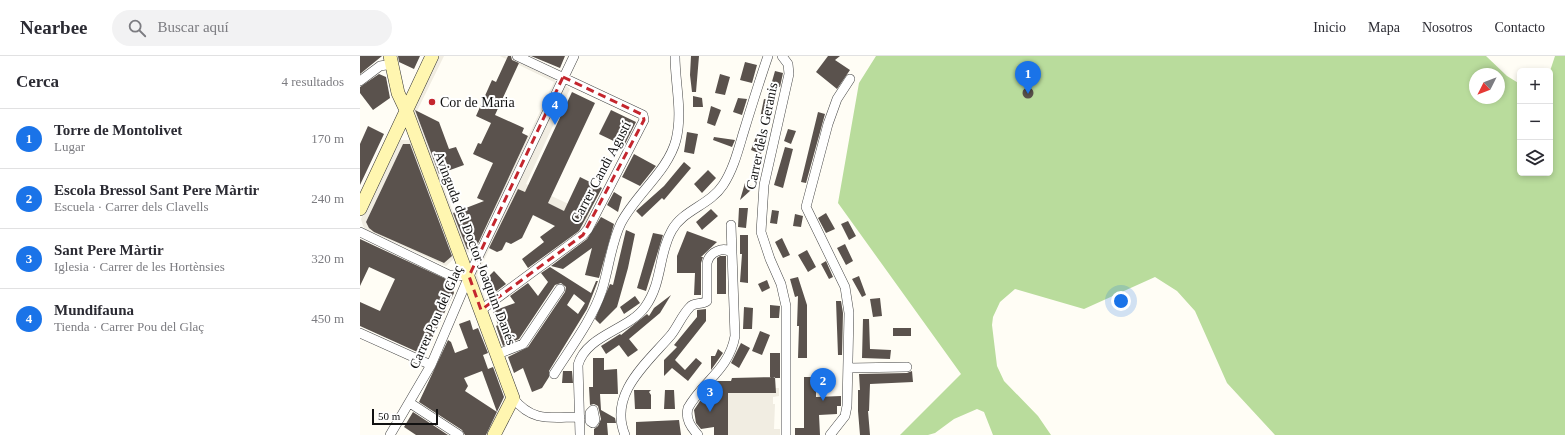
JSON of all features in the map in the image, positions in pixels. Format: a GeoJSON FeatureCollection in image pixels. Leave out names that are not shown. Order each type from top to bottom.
{"type":"FeatureCollection","features":[{"type":"Feature","properties":{"kind":"street"},"geometry":{"type":"LineString","coordinates":[[360,209],[432,56]]}},
{"type":"Feature","properties":{"kind":"street"},"geometry":{"type":"LineString","coordinates":[[517,56],[563,77]]}},
{"type":"Feature","properties":{"kind":"street","name":"Carrer Pou del Glaç"},"geometry":{"type":"LineString","coordinates":[[390,435],[431,365],[469,276],[574,56]]}},
{"type":"Feature","properties":{"kind":"street"},"geometry":{"type":"LineString","coordinates":[[554,374],[589,317],[600,295],[621,224],[634,202],[668,160],[673,149],[679,117],[675,56]]}},
{"type":"Feature","properties":{"kind":"street","name":"Carrer dels Geranis"},"geometry":{"type":"LineString","coordinates":[[578,365],[579,359],[592,345],[644,308],[657,282],[666,243],[674,226],[682,218],[713,197],[727,179],[768,56]]}},
{"type":"Feature","properties":{"kind":"street","name":"Carrer dels Geranis"},"geometry":{"type":"LineString","coordinates":[[782,56],[788,64],[790,74],[764,185],[761,232],[781,284],[786,306],[786,435]]}},
{"type":"Feature","properties":{"kind":"street"},"geometry":{"type":"LineString","coordinates":[[360,81],[380,66],[391,60]]}},
{"type":"Feature","properties":{"kind":"street","name":"Avinguda del Doctor Joaquim Danés"},"geometry":{"type":"LineString","coordinates":[[391,60],[398,93],[406,110],[469,276],[513,398]]}},
{"type":"Feature","properties":{"kind":"street","name":"Carrer Candi Agustí"},"geometry":{"type":"LineString","coordinates":[[481,310],[583,235],[588,229],[644,120],[643,116],[563,77]]}},
{"type":"Feature","properties":{"kind":"street"},"geometry":{"type":"LineString","coordinates":[[830,435],[845,416],[849,313],[845,287],[806,207],[828,124],[837,99],[850,79]]}},
{"type":"Feature","properties":{"kind":"street"},"geometry":{"type":"LineString","coordinates":[[698,435],[693,431],[687,417],[688,408],[725,361],[734,339],[735,298],[732,225]]}},
{"type":"Feature","properties":{"kind":"street"},"geometry":{"type":"LineString","coordinates":[[360,232],[449,275],[469,276]]}},
{"type":"Feature","properties":{"kind":"street"},"geometry":{"type":"LineString","coordinates":[[625,435],[621,425],[620,411],[625,395],[636,373],[676,328],[689,307],[706,301],[707,261],[721,249],[727,249],[732,252]]}},
{"type":"Feature","properties":{"kind":"street"},"geometry":{"type":"LineString","coordinates":[[498,354],[523,344],[560,289]]}},
{"type":"Feature","properties":{"kind":"street"},"geometry":{"type":"LineString","coordinates":[[360,334],[431,365]]}},
{"type":"Feature","properties":{"kind":"street"},"geometry":{"type":"LineString","coordinates":[[564,358],[578,365],[580,435]]}},
{"type":"Feature","properties":{"kind":"street"},"geometry":{"type":"LineString","coordinates":[[848,368],[907,367]]}},
{"type":"Feature","properties":{"kind":"street"},"geometry":{"type":"LineString","coordinates":[[494,435],[513,398],[523,410],[539,417],[580,417]]}},
{"type":"Feature","properties":{"kind":"street"},"geometry":{"type":"LineString","coordinates":[[410,403],[459,435]]}},
{"type":"Feature","properties":{"kind":"highlighted area"},"geometry":{"type":"Polygon","coordinates":[[[563,77],[643,115],[644,120],[583,235],[481,310],[469,276],[563,77]]]}},
{"type":"Feature","properties":{"kind":"green space"},"geometry":{"type":"Polygon","coordinates":[[[876,56],[1486,56],[1499,68],[1469,68],[1469,104],[1505,104],[1505,74],[1517,82],[1517,176],[1553,176],[1553,68],[1551,68],[1555,56],[1565,56],[1565,435],[1275,435],[1227,383],[1195,311],[1177,291],[1155,277],[1084,309],[1015,289],[1000,302],[993,317],[992,325],[997,366],[1004,381],[1038,416],[1051,435],[993,435],[984,412],[977,409],[954,419],[935,433],[928,435],[900,435],[961,374],[838,203],[859,83],[876,56]]]}},
{"type":"Feature","properties":{"kind":"shaded area"},"geometry":{"type":"Polygon","coordinates":[[[438,56],[444,56],[416,113],[467,249],[474,250],[554,82],[500,56],[505,56],[554,79],[556,82],[474,253],[465,252],[412,111],[438,56]]]}},
{"type":"Feature","properties":{"kind":"shaded area"},"geometry":{"type":"Polygon","coordinates":[[[564,84],[570,89],[526,184],[592,215],[581,232],[485,303],[474,277],[564,84]],[[518,189],[477,275],[486,301],[580,231],[585,221],[518,189]]]}},
{"type":"Feature","properties":{"kind":"shaded area"},"geometry":{"type":"Polygon","coordinates":[[[400,140],[412,140],[456,257],[446,266],[365,229],[361,219],[400,140]],[[403,144],[366,222],[370,228],[443,263],[452,255],[410,144],[403,144]]]}},
{"type":"Feature","properties":{"kind":"shaded area"},"geometry":{"type":"Polygon","coordinates":[[[723,388],[779,388],[779,396],[773,397],[773,404],[775,404],[774,429],[780,429],[780,435],[724,435],[728,422],[728,405],[723,388]]]}},
{"type":"Feature","properties":{"kind":"building"},"geometry":{"type":"Polygon","coordinates":[[[360,56],[382,56],[360,74],[360,56]]]}},
{"type":"Feature","properties":{"kind":"building"},"geometry":{"type":"Polygon","coordinates":[[[398,56],[420,56],[414,69],[399,62],[398,56]]]}},
{"type":"Feature","properties":{"kind":"building"},"geometry":{"type":"Polygon","coordinates":[[[508,56],[511,56],[512,60],[519,63],[495,115],[524,128],[522,133],[528,136],[475,250],[467,249],[453,213],[484,201],[477,198],[493,163],[473,154],[478,143],[481,144],[491,123],[476,116],[492,80],[496,82],[508,56]]]}},
{"type":"Feature","properties":{"kind":"building"},"geometry":{"type":"Polygon","coordinates":[[[531,56],[565,56],[560,68],[531,56]]]}},
{"type":"Feature","properties":{"kind":"building"},"geometry":{"type":"Polygon","coordinates":[[[691,56],[699,56],[696,92],[692,92],[690,75],[691,56]]]}},
{"type":"Feature","properties":{"kind":"building"},"geometry":{"type":"Polygon","coordinates":[[[828,56],[840,56],[835,60],[850,70],[837,89],[816,72],[828,56]]]}},
{"type":"Feature","properties":{"kind":"building"},"geometry":{"type":"Polygon","coordinates":[[[745,62],[757,65],[752,83],[740,80],[745,62]]]}},
{"type":"Feature","properties":{"kind":"building"},"geometry":{"type":"Polygon","coordinates":[[[775,71],[783,73],[780,87],[771,85],[775,71]]]}},
{"type":"Feature","properties":{"kind":"building"},"geometry":{"type":"Polygon","coordinates":[[[379,74],[386,77],[390,98],[373,110],[360,93],[360,87],[379,74]]]}},
{"type":"Feature","properties":{"kind":"building"},"geometry":{"type":"Polygon","coordinates":[[[720,74],[730,77],[725,95],[715,93],[720,74]]]}},
{"type":"Feature","properties":{"kind":"building"},"geometry":{"type":"Polygon","coordinates":[[[1026,88],[1030,88],[1032,89],[1032,97],[1026,98],[1023,95],[1023,91],[1026,88]]]}},
{"type":"Feature","properties":{"kind":"building"},"geometry":{"type":"Polygon","coordinates":[[[572,92],[595,103],[548,203],[564,211],[580,177],[602,188],[579,231],[528,268],[522,259],[544,242],[540,237],[555,226],[533,215],[522,238],[511,244],[506,242],[502,250],[497,252],[489,248],[518,189],[525,192],[572,92]]]}},
{"type":"Feature","properties":{"kind":"building"},"geometry":{"type":"Polygon","coordinates":[[[693,96],[702,98],[703,107],[693,107],[693,96]]]}},
{"type":"Feature","properties":{"kind":"building"},"geometry":{"type":"Polygon","coordinates":[[[738,98],[747,99],[742,115],[733,112],[738,98]]]}},
{"type":"Feature","properties":{"kind":"building"},"geometry":{"type":"Polygon","coordinates":[[[764,99],[774,101],[769,120],[760,118],[764,99]]]}},
{"type":"Feature","properties":{"kind":"building"},"geometry":{"type":"Polygon","coordinates":[[[711,106],[721,110],[715,126],[707,123],[711,106]]]}},
{"type":"Feature","properties":{"kind":"building"},"geometry":{"type":"Polygon","coordinates":[[[415,110],[439,122],[449,149],[456,147],[464,165],[439,174],[415,110]]]}},
{"type":"Feature","properties":{"kind":"building"},"geometry":{"type":"Polygon","coordinates":[[[611,110],[636,122],[624,146],[599,134],[611,110]]]}},
{"type":"Feature","properties":{"kind":"building"},"geometry":{"type":"Polygon","coordinates":[[[818,112],[825,114],[806,183],[801,182],[818,112]]]}},
{"type":"Feature","properties":{"kind":"building"},"geometry":{"type":"Polygon","coordinates":[[[368,126],[384,134],[360,185],[360,144],[368,126]]]}},
{"type":"Feature","properties":{"kind":"building"},"geometry":{"type":"Polygon","coordinates":[[[788,129],[796,131],[791,144],[784,141],[788,129]]]}},
{"type":"Feature","properties":{"kind":"building"},"geometry":{"type":"Polygon","coordinates":[[[687,132],[698,134],[694,154],[684,152],[687,132]]]}},
{"type":"Feature","properties":{"kind":"building"},"geometry":{"type":"Polygon","coordinates":[[[757,134],[766,137],[761,154],[751,150],[757,134]]]}},
{"type":"Feature","properties":{"kind":"building"},"geometry":{"type":"Polygon","coordinates":[[[714,137],[735,140],[732,147],[713,140],[714,137]]]}},
{"type":"Feature","properties":{"kind":"building"},"geometry":{"type":"Polygon","coordinates":[[[403,144],[410,144],[452,256],[444,263],[374,232],[369,228],[366,222],[403,144]]]}},
{"type":"Feature","properties":{"kind":"building"},"geometry":{"type":"Polygon","coordinates":[[[785,147],[793,149],[783,188],[774,185],[785,147]]]}},
{"type":"Feature","properties":{"kind":"building"},"geometry":{"type":"Polygon","coordinates":[[[634,154],[656,166],[640,186],[622,177],[634,154]]]}},
{"type":"Feature","properties":{"kind":"building"},"geometry":{"type":"Polygon","coordinates":[[[684,162],[691,168],[664,200],[662,198],[642,217],[636,211],[664,186],[684,162]]]}},
{"type":"Feature","properties":{"kind":"building"},"geometry":{"type":"Polygon","coordinates":[[[708,170],[716,178],[702,193],[694,184],[708,170]]]}},
{"type":"Feature","properties":{"kind":"building"},"geometry":{"type":"Polygon","coordinates":[[[745,183],[752,186],[751,190],[740,200],[745,183]]]}},
{"type":"Feature","properties":{"kind":"building"},"geometry":{"type":"Polygon","coordinates":[[[614,192],[622,197],[618,212],[607,205],[614,192]]]}},
{"type":"Feature","properties":{"kind":"building"},"geometry":{"type":"Polygon","coordinates":[[[739,208],[748,208],[746,228],[738,227],[739,208]]]}},
{"type":"Feature","properties":{"kind":"building"},"geometry":{"type":"Polygon","coordinates":[[[711,209],[718,216],[702,230],[696,222],[711,209]]]}},
{"type":"Feature","properties":{"kind":"building"},"geometry":{"type":"Polygon","coordinates":[[[772,210],[779,211],[777,224],[770,223],[772,210]]]}},
{"type":"Feature","properties":{"kind":"building"},"geometry":{"type":"Polygon","coordinates":[[[826,213],[835,229],[826,233],[818,218],[826,213]]]}},
{"type":"Feature","properties":{"kind":"building"},"geometry":{"type":"Polygon","coordinates":[[[795,214],[803,216],[801,227],[793,226],[795,214]]]}},
{"type":"Feature","properties":{"kind":"building"},"geometry":{"type":"Polygon","coordinates":[[[601,217],[614,224],[599,278],[585,275],[592,248],[563,269],[551,266],[587,239],[601,217]]]}},
{"type":"Feature","properties":{"kind":"building"},"geometry":{"type":"Polygon","coordinates":[[[848,221],[856,236],[849,240],[841,224],[848,221]]]}},
{"type":"Feature","properties":{"kind":"building"},"geometry":{"type":"Polygon","coordinates":[[[626,230],[635,234],[628,268],[617,307],[600,324],[595,319],[610,284],[613,285],[626,230]]]}},
{"type":"Feature","properties":{"kind":"building"},"geometry":{"type":"Polygon","coordinates":[[[687,231],[717,242],[701,257],[703,257],[701,263],[701,295],[694,295],[695,273],[677,273],[677,256],[687,231]]]}},
{"type":"Feature","properties":{"kind":"building"},"geometry":{"type":"Polygon","coordinates":[[[653,233],[663,235],[646,291],[637,288],[653,233]]]}},
{"type":"Feature","properties":{"kind":"building"},"geometry":{"type":"Polygon","coordinates":[[[740,235],[748,235],[748,283],[740,282],[742,254],[740,254],[740,235]]]}},
{"type":"Feature","properties":{"kind":"building"},"geometry":{"type":"Polygon","coordinates":[[[782,238],[790,255],[783,258],[775,242],[782,238]]]}},
{"type":"Feature","properties":{"kind":"building"},"geometry":{"type":"Polygon","coordinates":[[[360,239],[450,281],[454,293],[424,355],[360,326],[360,302],[380,311],[395,279],[369,267],[360,286],[360,239]]]}},
{"type":"Feature","properties":{"kind":"building"},"geometry":{"type":"Polygon","coordinates":[[[845,244],[853,261],[846,265],[837,248],[845,244]]]}},
{"type":"Feature","properties":{"kind":"building"},"geometry":{"type":"Polygon","coordinates":[[[807,250],[816,267],[808,272],[798,255],[807,250]]]}},
{"type":"Feature","properties":{"kind":"building"},"geometry":{"type":"Polygon","coordinates":[[[720,256],[726,256],[726,294],[717,294],[717,258],[720,256]]]}},
{"type":"Feature","properties":{"kind":"building"},"geometry":{"type":"Polygon","coordinates":[[[826,261],[833,277],[829,279],[821,264],[826,261]]]}},
{"type":"Feature","properties":{"kind":"building"},"geometry":{"type":"Polygon","coordinates":[[[550,267],[591,293],[596,281],[598,281],[587,309],[549,371],[549,377],[542,388],[532,392],[523,368],[514,373],[508,357],[528,347],[565,292],[566,287],[561,283],[555,285],[519,339],[503,346],[496,326],[498,325],[493,311],[515,303],[510,296],[528,283],[538,296],[548,282],[541,273],[550,267]],[[574,294],[567,305],[578,314],[585,303],[574,294]]]}},
{"type":"Feature","properties":{"kind":"building"},"geometry":{"type":"Polygon","coordinates":[[[494,271],[506,284],[490,296],[484,287],[486,283],[483,282],[494,271]]]}},
{"type":"Feature","properties":{"kind":"building"},"geometry":{"type":"Polygon","coordinates":[[[859,276],[866,295],[862,297],[852,279],[859,276]]]}},
{"type":"Feature","properties":{"kind":"building"},"geometry":{"type":"Polygon","coordinates":[[[798,277],[807,305],[807,358],[798,358],[798,296],[795,297],[790,279],[798,277]]]}},
{"type":"Feature","properties":{"kind":"building"},"geometry":{"type":"Polygon","coordinates":[[[767,280],[770,288],[762,292],[758,284],[767,280]]]}},
{"type":"Feature","properties":{"kind":"building"},"geometry":{"type":"Polygon","coordinates":[[[671,295],[660,313],[629,339],[638,350],[628,357],[619,345],[606,354],[601,346],[620,334],[621,335],[647,314],[649,316],[654,308],[671,295]]]}},
{"type":"Feature","properties":{"kind":"building"},"geometry":{"type":"Polygon","coordinates":[[[635,296],[640,303],[624,314],[620,307],[635,296]]]}},
{"type":"Feature","properties":{"kind":"building"},"geometry":{"type":"Polygon","coordinates":[[[880,298],[882,316],[873,317],[870,299],[880,298]]]}},
{"type":"Feature","properties":{"kind":"building"},"geometry":{"type":"Polygon","coordinates":[[[836,301],[841,301],[843,313],[842,355],[838,355],[836,301]]]}},
{"type":"Feature","properties":{"kind":"building"},"geometry":{"type":"Polygon","coordinates":[[[770,305],[780,306],[779,318],[770,318],[770,305]]]}},
{"type":"Feature","properties":{"kind":"building"},"geometry":{"type":"Polygon","coordinates":[[[744,307],[753,308],[752,329],[743,329],[744,307]]]}},
{"type":"Feature","properties":{"kind":"building"},"geometry":{"type":"Polygon","coordinates":[[[706,309],[706,321],[675,360],[685,370],[696,358],[702,363],[688,381],[672,368],[664,376],[664,360],[677,347],[674,345],[697,317],[697,310],[706,309]]]}},
{"type":"Feature","properties":{"kind":"building"},"geometry":{"type":"Polygon","coordinates":[[[863,319],[869,319],[870,349],[891,350],[890,359],[862,358],[863,319]]]}},
{"type":"Feature","properties":{"kind":"building"},"geometry":{"type":"Polygon","coordinates":[[[470,320],[473,330],[478,328],[488,353],[483,355],[488,369],[493,367],[504,397],[497,412],[486,435],[465,435],[462,430],[419,402],[448,340],[451,342],[455,353],[468,348],[459,324],[470,320]],[[482,371],[464,378],[468,386],[465,391],[497,412],[482,371]]]}},
{"type":"Feature","properties":{"kind":"building"},"geometry":{"type":"Polygon","coordinates":[[[893,328],[911,328],[911,336],[893,336],[893,328]]]}},
{"type":"Feature","properties":{"kind":"building"},"geometry":{"type":"Polygon","coordinates":[[[760,331],[770,335],[762,355],[752,351],[760,331]]]}},
{"type":"Feature","properties":{"kind":"building"},"geometry":{"type":"Polygon","coordinates":[[[741,343],[750,348],[739,368],[731,363],[741,343]]]}},
{"type":"Feature","properties":{"kind":"building"},"geometry":{"type":"Polygon","coordinates":[[[718,349],[723,353],[711,370],[711,356],[715,356],[718,349]]]}},
{"type":"Feature","properties":{"kind":"building"},"geometry":{"type":"Polygon","coordinates":[[[770,353],[780,353],[780,378],[770,377],[770,353]]]}},
{"type":"Feature","properties":{"kind":"building"},"geometry":{"type":"Polygon","coordinates":[[[593,358],[604,358],[604,370],[617,369],[618,394],[600,394],[601,410],[615,418],[616,423],[607,423],[608,435],[594,435],[594,429],[598,426],[601,419],[598,406],[594,404],[590,405],[589,387],[593,387],[593,358]]]}},
{"type":"Feature","properties":{"kind":"building"},"geometry":{"type":"Polygon","coordinates":[[[563,371],[572,371],[573,383],[562,383],[563,371]]]}},
{"type":"Feature","properties":{"kind":"building"},"geometry":{"type":"Polygon","coordinates":[[[912,371],[913,382],[870,384],[868,411],[870,435],[860,435],[858,411],[858,390],[860,390],[859,374],[907,373],[912,371]]]}},
{"type":"Feature","properties":{"kind":"building"},"geometry":{"type":"Polygon","coordinates":[[[775,377],[776,393],[728,393],[728,435],[714,435],[714,427],[701,429],[696,423],[694,410],[700,401],[711,400],[711,388],[717,381],[731,381],[732,378],[775,377]]]}},
{"type":"Feature","properties":{"kind":"building"},"geometry":{"type":"Polygon","coordinates":[[[804,377],[816,377],[816,397],[841,396],[841,406],[837,406],[837,414],[819,415],[820,435],[795,435],[795,428],[804,428],[804,377]]]}},
{"type":"Feature","properties":{"kind":"building"},"geometry":{"type":"Polygon","coordinates":[[[634,390],[651,390],[649,392],[651,395],[651,409],[635,409],[634,390]]]}},
{"type":"Feature","properties":{"kind":"building"},"geometry":{"type":"Polygon","coordinates":[[[665,390],[674,390],[675,409],[664,409],[665,390]]]}},
{"type":"Feature","properties":{"kind":"building"},"geometry":{"type":"Polygon","coordinates":[[[413,412],[448,435],[416,435],[404,427],[413,412]]]}},
{"type":"Feature","properties":{"kind":"building"},"geometry":{"type":"Polygon","coordinates":[[[679,420],[681,435],[636,435],[636,422],[679,420]]]}},
{"type":"Feature","properties":{"kind":"place","name":"Torre de Montolivet"},"geometry":{"type":"Point","coordinates":[1028,94]}},
{"type":"Feature","properties":{"kind":"place","name":"Cor de Maria"},"geometry":{"type":"Point","coordinates":[432,102]}},
{"type":"Feature","properties":{"kind":"place","name":"Mundifauna"},"geometry":{"type":"Point","coordinates":[555,125]}},
{"type":"Feature","properties":{"kind":"place","name":"Escola Bressol Sant Pere Màrtir"},"geometry":{"type":"Point","coordinates":[823,401]}},
{"type":"Feature","properties":{"kind":"place","name":"Sant Pere Màrtir"},"geometry":{"type":"Point","coordinates":[710,412]}}]}
